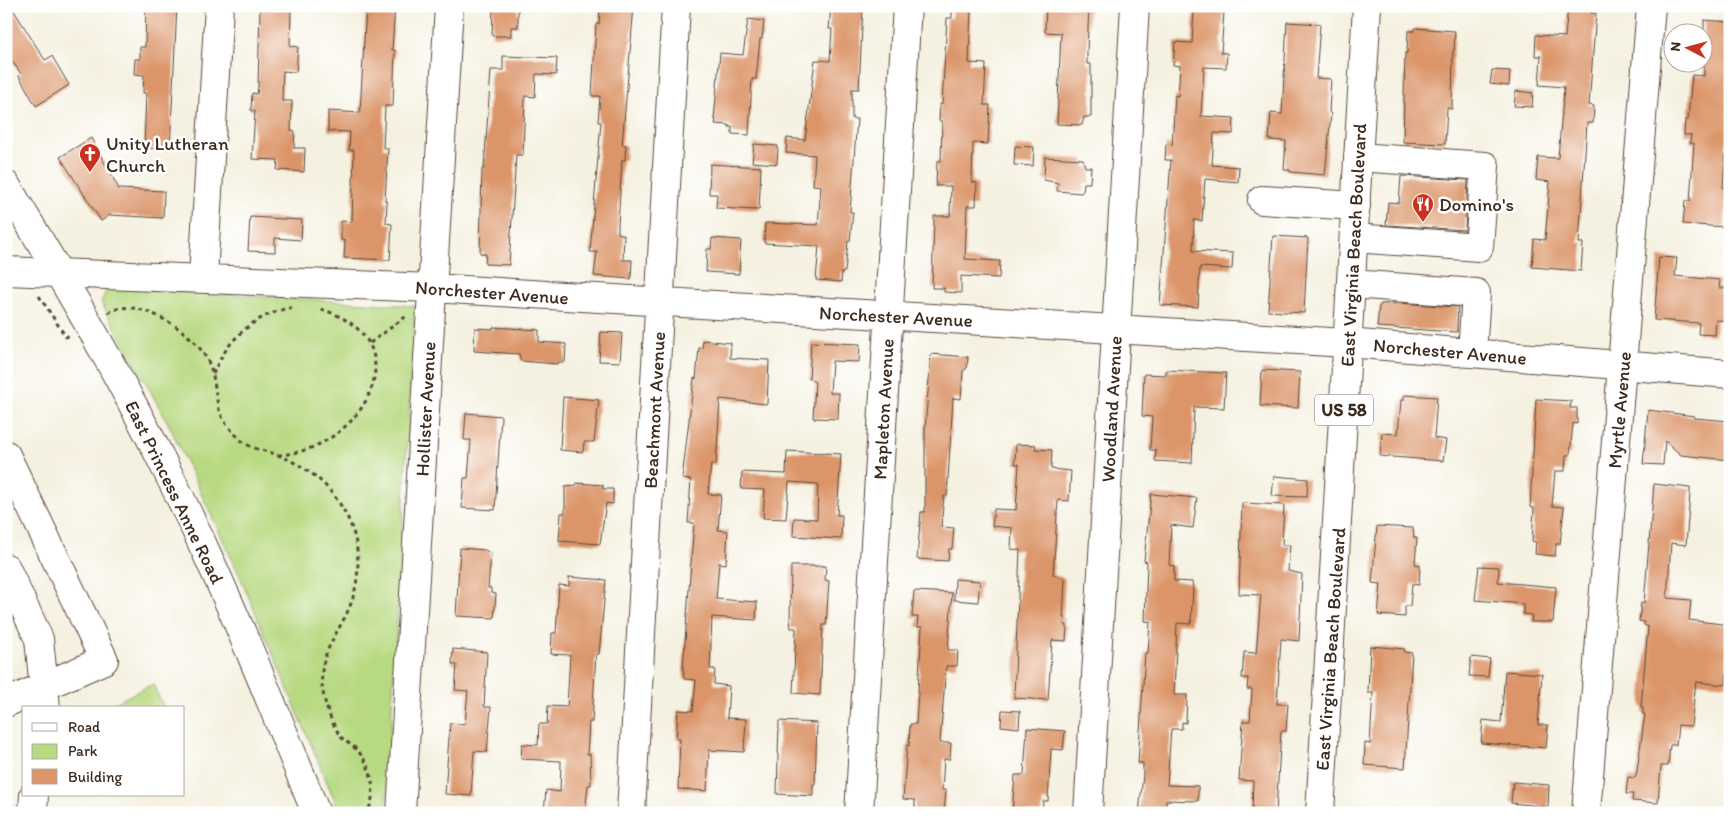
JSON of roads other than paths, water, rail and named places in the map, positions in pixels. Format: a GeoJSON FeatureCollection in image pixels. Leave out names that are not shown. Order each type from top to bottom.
{"type":"FeatureCollection","features":[{"type":"Feature","properties":{"kind":"street"},"geometry":{"type":"LineString","coordinates":[[203,277],[219,6]]}},
{"type":"Feature","properties":{"kind":"street","name":"Hollister Avenue"},"geometry":{"type":"LineString","coordinates":[[401,813],[449,6]]}},
{"type":"Feature","properties":{"kind":"street","name":"Beachmont Avenue"},"geometry":{"type":"LineString","coordinates":[[631,813],[676,6]]}},
{"type":"Feature","properties":{"kind":"street","name":"Mapleton Avenue"},"geometry":{"type":"LineString","coordinates":[[859,813],[907,6]]}},
{"type":"Feature","properties":{"kind":"street","name":"Woodland Avenue"},"geometry":{"type":"LineString","coordinates":[[1088,813],[1135,6]]}},
{"type":"Feature","properties":{"kind":"street","name":"East Virginia Beach Boulevard"},"geometry":{"type":"LineString","coordinates":[[1320,813],[1367,6]]}},
{"type":"Feature","properties":{"kind":"street","name":"Myrtle Avenue"},"geometry":{"type":"LineString","coordinates":[[1586,813],[1651,6]]}},
{"type":"Feature","properties":{"kind":"street"},"geometry":{"type":"LineString","coordinates":[[1354,238],[1478,247],[1485,166],[1358,157]]}},
{"type":"Feature","properties":{"kind":"street","name":"East Princess Anne Road"},"geometry":{"type":"LineString","coordinates":[[6,185],[89,324],[164,464],[218,578],[263,681],[316,813]]}},
{"type":"Feature","properties":{"kind":"street"},"geometry":{"type":"LineString","coordinates":[[1262,200],[1356,206]]}},
{"type":"Feature","properties":{"kind":"street","name":"Norchester Avenue"},"geometry":{"type":"LineString","coordinates":[[15,272],[61,275],[203,277],[431,301],[660,303],[1116,329],[1347,343],[1730,374]]}},
{"type":"Feature","properties":{"kind":"street"},"geometry":{"type":"LineString","coordinates":[[1351,284],[1476,293],[1472,353]]}},
{"type":"Feature","properties":{"kind":"street"},"geometry":{"type":"LineString","coordinates":[[6,455],[104,660],[45,697],[6,704]]}},
{"type":"Feature","properties":{"kind":"street"},"geometry":{"type":"LineString","coordinates":[[6,568],[39,639],[45,697]]}},
{"type":"Feature","properties":{"kind":"street"},"geometry":{"type":"LineString","coordinates":[[32,813],[34,796]]}},
{"type":"Feature","properties":{"kind":"place","name":"Unity Lutheran Church"},"geometry":{"type":"Point","coordinates":[90,173]}},
{"type":"Feature","properties":{"kind":"place","name":"Domino's"},"geometry":{"type":"Point","coordinates":[1423,223]}}]}
